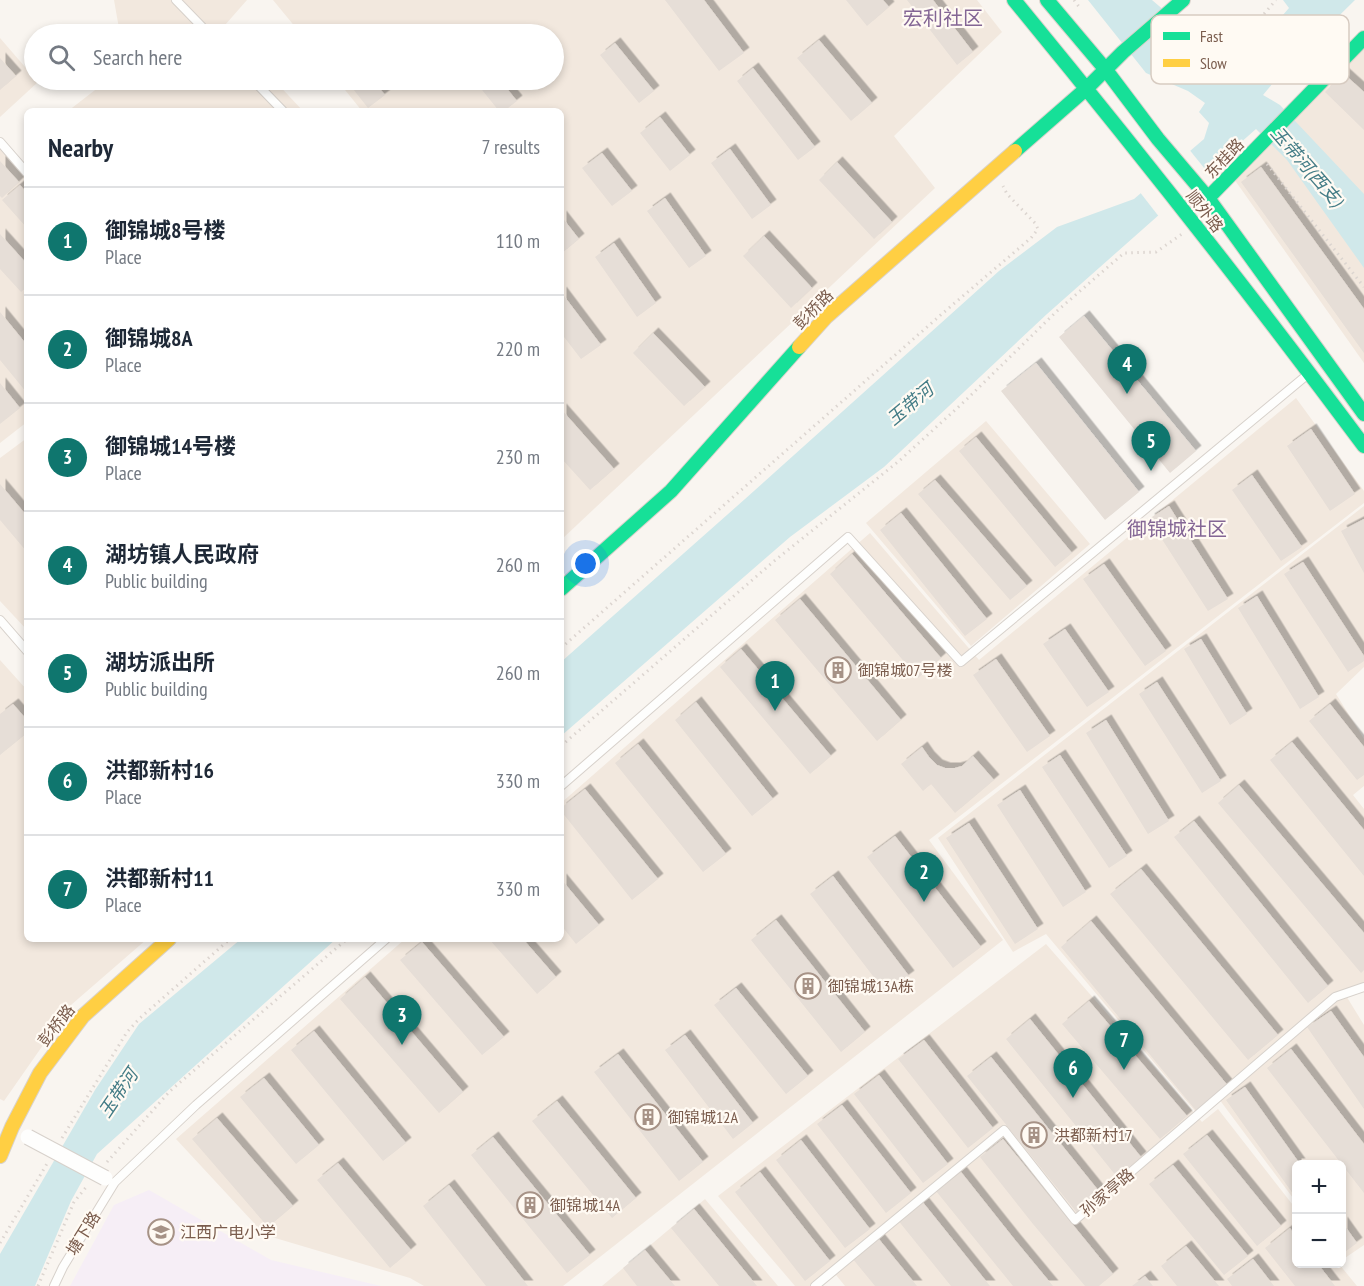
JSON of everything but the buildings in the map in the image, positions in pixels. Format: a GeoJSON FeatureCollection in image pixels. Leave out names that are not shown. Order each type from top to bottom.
{"type":"FeatureCollection","features":[{"type":"Feature","properties":{"kind":"street","name":"顺外路"},"geometry":{"type":"LineString","coordinates":[[1014,0],[1192,220],[1364,446]]}},
{"type":"Feature","properties":{"kind":"street","name":"顺外路"},"geometry":{"type":"LineString","coordinates":[[1047,0],[1208,198],[1364,414]]}},
{"type":"Feature","properties":{"kind":"street","name":"彭桥路"},"geometry":{"type":"LineString","coordinates":[[1166,15],[1183,0]]}},
{"type":"Feature","properties":{"kind":"street","name":"彭桥路"},"geometry":{"type":"LineString","coordinates":[[564,586],[670,491],[826,316],[1087,88],[1151,28]]}},
{"type":"Feature","properties":{"kind":"street","name":"东桂路"},"geometry":{"type":"LineString","coordinates":[[1349,53],[1364,38]]}},
{"type":"Feature","properties":{"kind":"street","name":"东桂路"},"geometry":{"type":"LineString","coordinates":[[1208,198],[1318,84]]}},
{"type":"Feature","properties":{"kind":"street","name":"彭桥路"},"geometry":{"type":"LineString","coordinates":[[0,1156],[12,1127],[40,1074],[82,1016],[166,942]]}},
{"type":"Feature","properties":{"kind":"street"},"geometry":{"type":"LineString","coordinates":[[28,1137],[108,1175]]}},
{"type":"Feature","properties":{"kind":"lane"},"geometry":{"type":"LineString","coordinates":[[176,0],[199,24]]}},
{"type":"Feature","properties":{"kind":"lane"},"geometry":{"type":"LineString","coordinates":[[263,90],[280,108]]}},
{"type":"Feature","properties":{"kind":"lane"},"geometry":{"type":"LineString","coordinates":[[0,142],[24,170]]}},
{"type":"Feature","properties":{"kind":"lane"},"geometry":{"type":"LineString","coordinates":[[564,783],[848,537],[961,662],[1310,373]]}},
{"type":"Feature","properties":{"kind":"lane"},"geometry":{"type":"LineString","coordinates":[[0,620],[24,648]]}},
{"type":"Feature","properties":{"kind":"lane","name":"塘下路"},"geometry":{"type":"LineString","coordinates":[[54,1286],[108,1175],[196,1105],[383,942]]}},
{"type":"Feature","properties":{"kind":"lane","name":"孙家亭路"},"geometry":{"type":"LineString","coordinates":[[815,1286],[1004,1130],[1075,1220],[1335,998],[1364,987]]}},
{"type":"Feature","properties":{"kind":"path"},"geometry":{"type":"LineString","coordinates":[[1263,15],[1276,0]]}},
{"type":"Feature","properties":{"kind":"path"},"geometry":{"type":"LineString","coordinates":[[1253,152],[1270,167],[1364,287]]}},
{"type":"Feature","properties":{"kind":"path"},"geometry":{"type":"LineString","coordinates":[[564,645],[1031,238],[1038,229],[1007,194],[1000,182],[1001,163]]}},
{"type":"Feature","properties":{"kind":"path"},"geometry":{"type":"LineString","coordinates":[[564,743],[773,562],[899,461],[966,400],[1057,311],[1124,253],[1155,252],[1192,220]]}},
{"type":"Feature","properties":{"kind":"path"},"geometry":{"type":"LineString","coordinates":[[60,1142],[127,1032],[227,942]]}},
{"type":"Feature","properties":{"kind":"path"},"geometry":{"type":"LineString","coordinates":[[108,1175],[170,1091],[344,942]]}},
{"type":"Feature","properties":{"kind":"path"},"geometry":{"type":"LineString","coordinates":[[0,1243],[48,1162]]}},
{"type":"Feature","properties":{"kind":"path"},"geometry":{"type":"LineString","coordinates":[[38,1286],[74,1202],[88,1184]]}},
{"type":"Feature","properties":{"kind":"shaded area"},"geometry":{"type":"Polygon","coordinates":[[[114,0],[247,0],[226,24],[118,24],[114,0]]]}},
{"type":"Feature","properties":{"kind":"shaded area"},"geometry":{"type":"Polygon","coordinates":[[[273,0],[977,0],[1002,32],[894,136],[935,188],[564,537],[564,108],[360,108],[345,90],[564,90],[564,24],[293,24],[273,0]]]}},
{"type":"Feature","properties":{"kind":"shaded area"},"geometry":{"type":"Polygon","coordinates":[[[0,38],[24,66],[24,90],[29,90],[0,117],[0,38]]]}},
{"type":"Feature","properties":{"kind":"shaded area"},"geometry":{"type":"Polygon","coordinates":[[[1364,46],[1364,363],[1234,179],[1327,84],[1349,84],[1349,61],[1364,46]]]}},
{"type":"Feature","properties":{"kind":"shaded area"},"geometry":{"type":"Polygon","coordinates":[[[95,90],[283,90],[300,108],[72,108],[95,90]]]}},
{"type":"Feature","properties":{"kind":"shaded area"},"geometry":{"type":"Polygon","coordinates":[[[0,139],[24,167],[24,424],[0,443],[0,139]]]}},
{"type":"Feature","properties":{"kind":"shaded area"},"geometry":{"type":"Polygon","coordinates":[[[1296,398],[1364,491],[1364,503],[929,840],[1003,940],[563,1286],[424,1286],[410,1278],[265,1235],[176,1139],[402,942],[564,942],[564,800],[870,533],[979,660],[1296,398]]]}},
{"type":"Feature","properties":{"kind":"shaded area"},"geometry":{"type":"Polygon","coordinates":[[[986,421],[1090,544],[971,646],[866,523],[986,421]]]}},
{"type":"Feature","properties":{"kind":"shaded area"},"geometry":{"type":"Polygon","coordinates":[[[24,440],[24,627],[0,601],[0,458],[24,440]]]}},
{"type":"Feature","properties":{"kind":"shaded area"},"geometry":{"type":"Polygon","coordinates":[[[1364,506],[1364,667],[1336,694],[1364,739],[1364,786],[1353,795],[1364,809],[1364,986],[1345,994],[1364,1025],[1364,1245],[1346,1257],[1346,1160],[1292,1160],[1292,1197],[1219,1099],[1199,1116],[1046,934],[1013,952],[938,838],[1364,506]]]}},
{"type":"Feature","properties":{"kind":"shaded area"},"geometry":{"type":"Polygon","coordinates":[[[0,660],[24,687],[24,942],[144,942],[71,1005],[4,1101],[0,1099],[0,660]]]}},
{"type":"Feature","properties":{"kind":"shaded area"},"geometry":{"type":"Polygon","coordinates":[[[1046,944],[1202,1122],[1218,1109],[1292,1204],[1292,1268],[1342,1268],[1357,1286],[845,1286],[836,1275],[819,1286],[795,1286],[718,1196],[1046,944]]]}},
{"type":"Feature","properties":{"kind":"shaded area","name":"江西广电小学"},"geometry":{"type":"Polygon","coordinates":[[[149,1190],[271,1260],[381,1286],[70,1286],[114,1205],[149,1190]]]}},
{"type":"Feature","properties":{"kind":"shaded area"},"geometry":{"type":"Polygon","coordinates":[[[705,1199],[778,1286],[602,1286],[705,1199]]]}},
{"type":"Feature","properties":{"kind":"water"},"geometry":{"type":"Polygon","coordinates":[[[1088,0],[1152,0],[1170,15],[1151,15],[1151,75],[1146,73],[1088,0]]]}},
{"type":"Feature","properties":{"kind":"water"},"geometry":{"type":"Polygon","coordinates":[[[1283,0],[1355,0],[1340,15],[1283,15],[1289,8],[1283,0]]]}},
{"type":"Feature","properties":{"kind":"water"},"geometry":{"type":"Polygon","coordinates":[[[1172,84],[1272,84],[1263,95],[1280,105],[1364,194],[1364,268],[1287,160],[1256,129],[1047,314],[884,467],[790,537],[564,733],[564,659],[999,271],[1057,227],[1134,199],[1204,139],[1209,123],[1199,112],[1205,103],[1188,91],[1172,84]]]}},
{"type":"Feature","properties":{"kind":"water","name":"玉带河"},"geometry":{"type":"Polygon","coordinates":[[[237,942],[333,942],[97,1154],[71,1201],[35,1286],[0,1286],[0,1254],[95,1090],[139,1024],[237,942]]]}},
{"type":"Feature","properties":{"kind":"pier"},"geometry":{"type":"Polygon","coordinates":[[[1188,148],[1209,174],[1160,218],[1139,191],[1188,148]]]}},
{"type":"Feature","properties":{"kind":"traffic: fast"},"geometry":{"type":"LineString","coordinates":[[1014,0],[1192,221],[1364,446]]}},
{"type":"Feature","properties":{"kind":"traffic: fast"},"geometry":{"type":"LineString","coordinates":[[1047,0],[1208,198],[1364,414]]}},
{"type":"Feature","properties":{"kind":"traffic: fast"},"geometry":{"type":"LineString","coordinates":[[1166,15],[1183,0]]}},
{"type":"Feature","properties":{"kind":"traffic: fast"},"geometry":{"type":"LineString","coordinates":[[1015,151],[1151,28]]}},
{"type":"Feature","properties":{"kind":"traffic: fast"},"geometry":{"type":"LineString","coordinates":[[1349,53],[1364,38]]}},
{"type":"Feature","properties":{"kind":"traffic: fast"},"geometry":{"type":"LineString","coordinates":[[1208,198],[1319,84]]}},
{"type":"Feature","properties":{"kind":"traffic: fast"},"geometry":{"type":"LineString","coordinates":[[564,586],[671,491],[799,347]]}},
{"type":"Feature","properties":{"kind":"traffic: slow"},"geometry":{"type":"LineString","coordinates":[[799,347],[826,317],[1015,151]]}},
{"type":"Feature","properties":{"kind":"traffic: slow"},"geometry":{"type":"LineString","coordinates":[[0,1156],[40,1073],[83,1016],[166,942]]}},
{"type":"Feature","properties":{"kind":"place","name":"湖坊镇人民政府"},"geometry":{"type":"Point","coordinates":[1127,394]}},
{"type":"Feature","properties":{"kind":"place","name":"湖坊派出所"},"geometry":{"type":"Point","coordinates":[1151,471]}},
{"type":"Feature","properties":{"kind":"place","name":"御锦城07号楼"},"geometry":{"type":"Point","coordinates":[838,670]}},
{"type":"Feature","properties":{"kind":"place","name":"御锦城8号楼"},"geometry":{"type":"Point","coordinates":[775,711]}},
{"type":"Feature","properties":{"kind":"place","name":"御锦城8A"},"geometry":{"type":"Point","coordinates":[924,902]}},
{"type":"Feature","properties":{"kind":"place","name":"御锦城13A栋"},"geometry":{"type":"Point","coordinates":[808,986]}},
{"type":"Feature","properties":{"kind":"place","name":"御锦城14号楼"},"geometry":{"type":"Point","coordinates":[402,1045]}},
{"type":"Feature","properties":{"kind":"place","name":"洪都新村11"},"geometry":{"type":"Point","coordinates":[1124,1070]}},
{"type":"Feature","properties":{"kind":"place","name":"洪都新村16"},"geometry":{"type":"Point","coordinates":[1073,1098]}},
{"type":"Feature","properties":{"kind":"place","name":"御锦城12A"},"geometry":{"type":"Point","coordinates":[648,1117]}},
{"type":"Feature","properties":{"kind":"place","name":"洪都新村17"},"geometry":{"type":"Point","coordinates":[1034,1135]}},
{"type":"Feature","properties":{"kind":"place","name":"御锦城14A"},"geometry":{"type":"Point","coordinates":[530,1205]}},
{"type":"Feature","properties":{"kind":"place","name":"江西广电小学"},"geometry":{"type":"Point","coordinates":[161,1232]}},
{"type":"Feature","properties":{"kind":"district","name":"宏利社区"},"geometry":{"type":"Point","coordinates":[943,18]}},
{"type":"Feature","properties":{"kind":"district","name":"御锦城社区"},"geometry":{"type":"Point","coordinates":[1177,529]}},
{"type":"Feature","properties":{"kind":"water label","name":"玉带河(西支)"},"geometry":{"type":"Point","coordinates":[1307,166]}}]}
